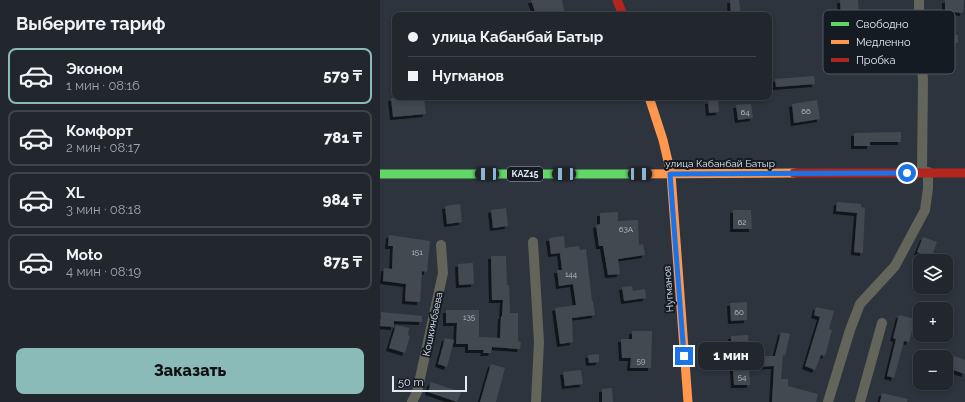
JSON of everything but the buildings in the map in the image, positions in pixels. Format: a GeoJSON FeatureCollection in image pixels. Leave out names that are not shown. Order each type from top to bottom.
{"type":"FeatureCollection","features":[{"type":"Feature","properties":{"kind":"main road"},"geometry":{"type":"LineString","coordinates":[[617,0],[622,12]]}},
{"type":"Feature","properties":{"kind":"main road","name":"Нугманов"},"geometry":{"type":"LineString","coordinates":[[650,100],[663,140],[670,174],[688,402]]}},
{"type":"Feature","properties":{"kind":"main road","name":"улица Кабанбай Батыр"},"geometry":{"type":"LineString","coordinates":[[380,174],[965,173]]}},
{"type":"Feature","properties":{"kind":"street"},"geometry":{"type":"LineString","coordinates":[[828,402],[850,330],[860,304],[895,266],[925,210],[928,188],[925,172],[922,74]]}},
{"type":"Feature","properties":{"kind":"street"},"geometry":{"type":"LineString","coordinates":[[533,242],[539,342],[536,402]]}},
{"type":"Feature","properties":{"kind":"street","name":"Кошкинбаева"},"geometry":{"type":"LineString","coordinates":[[412,402],[417,392],[443,273],[441,245]]}},
{"type":"Feature","properties":{"kind":"street"},"geometry":{"type":"LineString","coordinates":[[860,402],[882,323]]}},
{"type":"Feature","properties":{"kind":"traffic: fast"},"geometry":{"type":"LineString","coordinates":[[380,174],[635,174]]}},
{"type":"Feature","properties":{"kind":"traffic: slow"},"geometry":{"type":"LineString","coordinates":[[650,100],[663,140],[671,174]]}},
{"type":"Feature","properties":{"kind":"traffic: slow"},"geometry":{"type":"LineString","coordinates":[[635,174],[794,173]]}},
{"type":"Feature","properties":{"kind":"traffic: slow"},"geometry":{"type":"LineString","coordinates":[[671,174],[688,402]]}},
{"type":"Feature","properties":{"kind":"traffic: jam"},"geometry":{"type":"LineString","coordinates":[[617,0],[622,12]]}},
{"type":"Feature","properties":{"kind":"traffic: jam"},"geometry":{"type":"LineString","coordinates":[[794,173],[965,173]]}},
{"type":"Feature","properties":{"kind":"route"},"geometry":{"type":"LineString","coordinates":[[684,356],[670,174],[907,173]]}}]}
